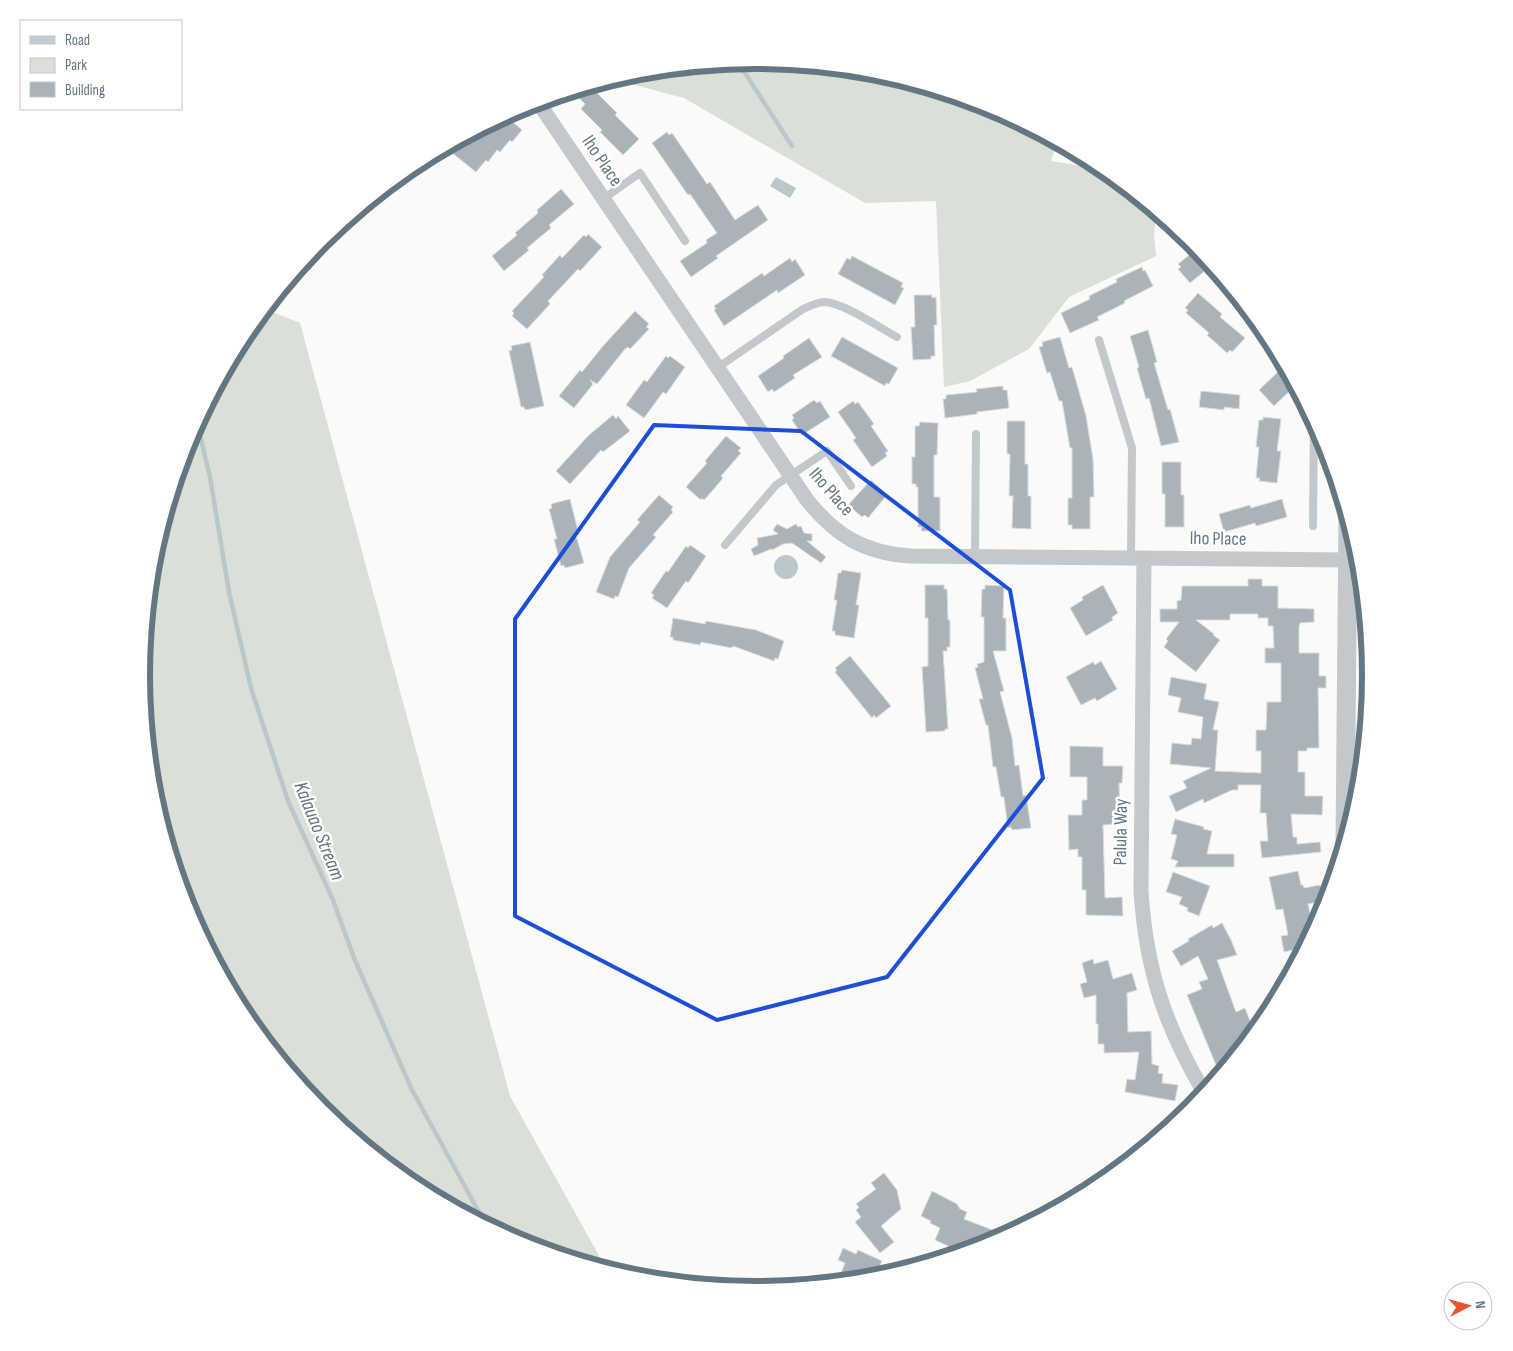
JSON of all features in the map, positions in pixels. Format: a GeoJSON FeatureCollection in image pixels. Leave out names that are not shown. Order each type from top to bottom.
{"type":"FeatureCollection","features":[{"type":"Feature","properties":{"kind":"street","name":"Iho Place"},"geometry":{"type":"LineString","coordinates":[[542,108],[807,500],[829,525],[846,538],[865,547],[895,555],[1347,560]]}},
{"type":"Feature","properties":{"kind":"street"},"geometry":{"type":"LineString","coordinates":[[1345,824],[1348,538]]}},
{"type":"Feature","properties":{"kind":"street","name":"Palula Way"},"geometry":{"type":"LineString","coordinates":[[1138,558],[1140,890],[1143,924],[1149,960],[1164,1011],[1186,1062],[1202,1088]]}},
{"type":"Feature","properties":{"kind":"lane"},"geometry":{"type":"LineString","coordinates":[[603,199],[640,173],[685,241]]}},
{"type":"Feature","properties":{"kind":"lane"},"geometry":{"type":"LineString","coordinates":[[717,368],[803,310],[813,304],[823,302],[839,305],[897,337]]}},
{"type":"Feature","properties":{"kind":"lane"},"geometry":{"type":"LineString","coordinates":[[1099,340],[1132,448],[1138,558]]}},
{"type":"Feature","properties":{"kind":"lane"},"geometry":{"type":"LineString","coordinates":[[975,557],[976,434]]}},
{"type":"Feature","properties":{"kind":"lane"},"geometry":{"type":"LineString","coordinates":[[1312,526],[1314,436]]}},
{"type":"Feature","properties":{"kind":"lane"},"geometry":{"type":"LineString","coordinates":[[725,545],[776,485],[827,451],[851,486]]}},
{"type":"Feature","properties":{"kind":"highlighted area"},"geometry":{"type":"Polygon","coordinates":[[[654,425],[801,431],[1010,590],[1043,778],[887,977],[717,1020],[515,916],[515,619],[654,425]]]}},
{"type":"Feature","properties":{"kind":"green space"},"geometry":{"type":"Polygon","coordinates":[[[717,70],[796,70],[875,80],[914,89],[952,101],[1025,131],[1055,147],[1051,161],[1087,167],[1126,194],[1155,218],[1154,235],[1156,256],[1069,297],[1029,349],[970,381],[944,387],[936,201],[865,203],[684,98],[627,83],[677,74],[717,70]]]}},
{"type":"Feature","properties":{"kind":"green space"},"geometry":{"type":"Polygon","coordinates":[[[271,311],[300,323],[510,1096],[603,1263],[524,1236],[488,1220],[453,1201],[387,1157],[327,1105],[275,1045],[231,979],[212,944],[196,908],[170,833],[161,794],[151,715],[151,636],[161,557],[170,518],[182,480],[212,407],[252,338],[271,311]]]}},
{"type":"Feature","properties":{"kind":"shaded area"},"geometry":{"type":"Polygon","coordinates":[[[776,177],[796,188],[790,198],[770,186],[776,177]]]}},
{"type":"Feature","properties":{"kind":"shaded area"},"geometry":{"type":"Polygon","coordinates":[[[781,555],[791,555],[798,562],[798,572],[791,579],[781,579],[774,572],[774,562],[781,555]]]}},
{"type":"Feature","properties":{"kind":"building"},"geometry":{"type":"Polygon","coordinates":[[[599,89],[596,92],[617,113],[615,115],[639,139],[623,155],[581,109],[585,104],[577,96],[599,89]]]}},
{"type":"Feature","properties":{"kind":"building"},"geometry":{"type":"Polygon","coordinates":[[[511,121],[522,130],[500,152],[497,150],[488,162],[486,160],[476,172],[451,152],[488,131],[511,121]]]}},
{"type":"Feature","properties":{"kind":"building"},"geometry":{"type":"Polygon","coordinates":[[[667,132],[669,135],[672,133],[707,184],[710,182],[735,220],[758,205],[768,220],[716,256],[718,258],[691,277],[680,261],[707,243],[706,240],[717,233],[652,143],[667,132]]]}},
{"type":"Feature","properties":{"kind":"building"},"geometry":{"type":"Polygon","coordinates":[[[561,189],[574,204],[549,225],[551,228],[527,248],[529,250],[504,271],[492,256],[517,235],[515,233],[538,213],[537,210],[561,189]]]}},
{"type":"Feature","properties":{"kind":"building"},"geometry":{"type":"Polygon","coordinates":[[[588,234],[602,247],[548,301],[550,304],[527,329],[512,316],[514,313],[512,311],[544,277],[542,275],[560,255],[562,258],[584,235],[586,237],[588,234]]]}},
{"type":"Feature","properties":{"kind":"building"},"geometry":{"type":"Polygon","coordinates":[[[1192,253],[1207,269],[1190,283],[1178,269],[1181,267],[1178,264],[1192,253]]]}},
{"type":"Feature","properties":{"kind":"building"},"geometry":{"type":"Polygon","coordinates":[[[852,256],[903,283],[901,287],[904,288],[895,305],[838,274],[847,258],[850,260],[852,256]]]}},
{"type":"Feature","properties":{"kind":"building"},"geometry":{"type":"Polygon","coordinates":[[[790,258],[792,262],[795,259],[805,275],[778,293],[777,290],[724,326],[714,310],[716,309],[714,306],[762,273],[764,276],[790,258]]]}},
{"type":"Feature","properties":{"kind":"building"},"geometry":{"type":"Polygon","coordinates":[[[1142,267],[1153,286],[1097,317],[1099,320],[1070,333],[1061,313],[1090,299],[1089,296],[1117,282],[1116,279],[1142,267]]]}},
{"type":"Feature","properties":{"kind":"building"},"geometry":{"type":"Polygon","coordinates":[[[1198,293],[1222,314],[1220,317],[1245,338],[1232,352],[1230,350],[1227,353],[1207,335],[1209,333],[1186,313],[1188,310],[1185,308],[1198,293]]]}},
{"type":"Feature","properties":{"kind":"building"},"geometry":{"type":"Polygon","coordinates":[[[914,295],[932,295],[932,298],[936,297],[937,325],[934,325],[935,356],[931,356],[931,359],[913,360],[911,327],[915,327],[914,295]]]}},
{"type":"Feature","properties":{"kind":"building"},"geometry":{"type":"Polygon","coordinates":[[[635,311],[649,324],[646,327],[649,329],[630,349],[628,347],[625,349],[597,384],[590,380],[593,384],[574,408],[559,396],[580,370],[582,372],[635,311]]]}},
{"type":"Feature","properties":{"kind":"building"},"geometry":{"type":"Polygon","coordinates":[[[1148,330],[1157,362],[1154,363],[1179,442],[1161,446],[1149,398],[1146,399],[1137,368],[1139,367],[1130,336],[1148,330]]]}},
{"type":"Feature","properties":{"kind":"building"},"geometry":{"type":"Polygon","coordinates":[[[842,337],[898,368],[889,384],[886,383],[885,386],[831,356],[842,337]]]}},
{"type":"Feature","properties":{"kind":"building"},"geometry":{"type":"Polygon","coordinates":[[[1060,337],[1069,368],[1072,367],[1086,416],[1093,459],[1094,497],[1090,497],[1090,529],[1072,529],[1072,525],[1068,525],[1068,498],[1072,498],[1072,448],[1070,448],[1062,401],[1059,401],[1050,372],[1047,373],[1039,347],[1043,346],[1042,342],[1060,337]]]}},
{"type":"Feature","properties":{"kind":"building"},"geometry":{"type":"Polygon","coordinates":[[[809,338],[822,357],[793,375],[795,378],[774,392],[772,389],[768,392],[758,376],[809,338]]]}},
{"type":"Feature","properties":{"kind":"building"},"geometry":{"type":"Polygon","coordinates":[[[530,342],[544,406],[525,410],[524,407],[521,407],[509,351],[512,350],[511,346],[530,342]]]}},
{"type":"Feature","properties":{"kind":"building"},"geometry":{"type":"Polygon","coordinates":[[[666,356],[668,358],[670,356],[685,367],[666,394],[663,392],[644,418],[626,405],[644,380],[647,382],[666,356]]]}},
{"type":"Feature","properties":{"kind":"building"},"geometry":{"type":"Polygon","coordinates":[[[1280,370],[1291,389],[1274,406],[1259,390],[1280,370]]]}},
{"type":"Feature","properties":{"kind":"building"},"geometry":{"type":"Polygon","coordinates":[[[1003,386],[1003,390],[1007,390],[1009,408],[945,418],[943,399],[946,399],[946,395],[977,392],[976,389],[1003,386]]]}},
{"type":"Feature","properties":{"kind":"building"},"geometry":{"type":"Polygon","coordinates":[[[1201,391],[1240,395],[1239,409],[1224,407],[1224,410],[1199,407],[1201,391]]]}},
{"type":"Feature","properties":{"kind":"building"},"geometry":{"type":"Polygon","coordinates":[[[814,400],[817,403],[820,401],[830,417],[802,435],[792,420],[794,418],[792,415],[814,400]]]}},
{"type":"Feature","properties":{"kind":"building"},"geometry":{"type":"Polygon","coordinates":[[[853,401],[855,404],[858,402],[874,424],[871,426],[888,451],[885,453],[887,456],[872,467],[853,440],[856,438],[838,412],[853,401]]]}},
{"type":"Feature","properties":{"kind":"building"},"geometry":{"type":"Polygon","coordinates":[[[613,415],[616,419],[618,416],[630,431],[603,452],[601,450],[570,484],[556,471],[589,435],[613,415]]]}},
{"type":"Feature","properties":{"kind":"building"},"geometry":{"type":"Polygon","coordinates":[[[1263,417],[1281,419],[1277,451],[1281,451],[1277,483],[1259,481],[1260,478],[1256,478],[1259,447],[1256,447],[1259,420],[1263,420],[1263,417]]]}},
{"type":"Feature","properties":{"kind":"building"},"geometry":{"type":"Polygon","coordinates":[[[1007,421],[1025,421],[1025,464],[1028,464],[1028,496],[1031,496],[1031,529],[1012,528],[1013,496],[1009,496],[1010,454],[1007,454],[1007,421]]]}},
{"type":"Feature","properties":{"kind":"building"},"geometry":{"type":"Polygon","coordinates":[[[920,422],[938,423],[937,455],[934,455],[934,497],[940,497],[940,531],[921,531],[922,527],[918,527],[918,487],[916,487],[916,484],[912,484],[912,457],[915,457],[915,426],[919,426],[920,422]]]}},
{"type":"Feature","properties":{"kind":"building"},"geometry":{"type":"Polygon","coordinates":[[[726,436],[741,448],[738,451],[741,453],[721,476],[723,478],[713,490],[704,500],[702,498],[701,500],[686,487],[707,463],[705,461],[726,436]]]}},
{"type":"Feature","properties":{"kind":"building"},"geometry":{"type":"Polygon","coordinates":[[[1162,462],[1181,462],[1181,495],[1184,495],[1184,527],[1165,527],[1165,494],[1162,494],[1162,462]]]}},
{"type":"Feature","properties":{"kind":"building"},"geometry":{"type":"Polygon","coordinates":[[[871,480],[886,496],[868,518],[865,515],[862,517],[848,505],[871,480]]]}},
{"type":"Feature","properties":{"kind":"building"},"geometry":{"type":"Polygon","coordinates":[[[659,495],[673,507],[671,510],[673,512],[653,535],[656,537],[629,568],[618,597],[615,596],[614,599],[596,592],[610,557],[640,522],[637,520],[659,495]]]}},
{"type":"Feature","properties":{"kind":"building"},"geometry":{"type":"Polygon","coordinates":[[[570,499],[578,531],[575,532],[584,563],[565,568],[564,565],[561,566],[554,539],[557,539],[549,509],[552,508],[551,504],[570,499]]]}},
{"type":"Feature","properties":{"kind":"building"},"geometry":{"type":"Polygon","coordinates":[[[1282,499],[1287,517],[1256,526],[1255,523],[1224,532],[1219,514],[1250,505],[1251,508],[1282,499]]]}},
{"type":"Feature","properties":{"kind":"building"},"geometry":{"type":"Polygon","coordinates":[[[777,524],[787,529],[796,524],[798,527],[801,526],[804,533],[812,534],[812,541],[807,541],[826,557],[821,563],[792,543],[783,544],[754,556],[751,549],[758,545],[757,538],[778,534],[773,530],[777,524]]]}},
{"type":"Feature","properties":{"kind":"building"},"geometry":{"type":"Polygon","coordinates":[[[690,545],[706,556],[688,583],[686,581],[667,608],[652,598],[654,595],[651,593],[686,546],[688,548],[690,545]]]}},
{"type":"Feature","properties":{"kind":"building"},"geometry":{"type":"Polygon","coordinates":[[[842,570],[861,573],[856,605],[859,605],[854,638],[835,635],[835,631],[832,631],[837,600],[834,600],[838,573],[841,573],[842,570]]]}},
{"type":"Feature","properties":{"kind":"building"},"geometry":{"type":"Polygon","coordinates":[[[1248,579],[1262,579],[1262,586],[1278,586],[1278,608],[1314,609],[1314,622],[1300,623],[1299,653],[1319,653],[1319,676],[1326,676],[1326,688],[1318,688],[1319,748],[1307,748],[1307,751],[1298,751],[1298,772],[1305,772],[1305,796],[1323,796],[1322,815],[1291,814],[1293,837],[1297,837],[1297,844],[1320,842],[1321,852],[1262,858],[1260,841],[1268,841],[1266,813],[1260,813],[1261,785],[1238,785],[1238,790],[1232,790],[1204,803],[1203,799],[1176,812],[1169,796],[1187,788],[1183,781],[1211,768],[1170,764],[1172,743],[1191,745],[1192,738],[1201,739],[1203,717],[1178,712],[1181,698],[1168,695],[1171,677],[1207,684],[1204,699],[1219,702],[1213,730],[1218,730],[1215,771],[1261,773],[1261,751],[1256,751],[1256,730],[1266,730],[1267,702],[1281,702],[1281,663],[1265,663],[1265,648],[1274,648],[1273,626],[1268,626],[1268,618],[1258,618],[1258,614],[1230,614],[1230,620],[1196,620],[1220,640],[1196,672],[1164,647],[1168,641],[1166,639],[1179,622],[1160,622],[1160,609],[1177,609],[1177,601],[1181,600],[1182,586],[1248,586],[1248,579]]]}},
{"type":"Feature","properties":{"kind":"building"},"geometry":{"type":"Polygon","coordinates":[[[925,585],[944,585],[944,589],[947,589],[950,647],[947,647],[947,651],[943,651],[948,729],[945,729],[945,731],[926,732],[922,667],[928,666],[928,618],[925,618],[925,585]]]}},
{"type":"Feature","properties":{"kind":"building"},"geometry":{"type":"Polygon","coordinates":[[[985,585],[1004,586],[1003,618],[1006,618],[1006,651],[993,651],[1004,691],[1000,692],[1012,738],[1015,766],[1019,765],[1023,796],[1026,795],[1031,828],[1012,830],[1011,827],[1008,828],[1004,797],[1001,797],[996,767],[993,767],[988,725],[986,725],[979,699],[983,699],[975,668],[978,667],[977,664],[984,662],[984,617],[981,617],[982,589],[985,589],[985,585]]]}},
{"type":"Feature","properties":{"kind":"building"},"geometry":{"type":"Polygon","coordinates":[[[1103,585],[1118,613],[1112,617],[1113,620],[1086,636],[1070,608],[1083,600],[1082,597],[1103,585]]]}},
{"type":"Feature","properties":{"kind":"building"},"geometry":{"type":"Polygon","coordinates":[[[673,618],[705,624],[706,621],[756,630],[784,641],[778,659],[775,658],[774,661],[733,646],[732,648],[701,642],[700,645],[673,640],[673,637],[670,637],[673,618]]]}},
{"type":"Feature","properties":{"kind":"building"},"geometry":{"type":"Polygon","coordinates":[[[850,656],[891,706],[876,718],[874,715],[872,718],[835,672],[837,670],[835,668],[850,656]]]}},
{"type":"Feature","properties":{"kind":"building"},"geometry":{"type":"Polygon","coordinates":[[[1101,661],[1117,689],[1097,701],[1095,698],[1081,705],[1066,677],[1093,662],[1095,665],[1101,661]]]}},
{"type":"Feature","properties":{"kind":"building"},"geometry":{"type":"Polygon","coordinates":[[[1070,746],[1103,747],[1103,766],[1123,766],[1122,783],[1119,783],[1120,824],[1103,825],[1105,898],[1122,897],[1123,916],[1086,915],[1086,890],[1082,890],[1082,857],[1078,857],[1078,849],[1069,850],[1068,815],[1082,815],[1082,800],[1087,800],[1087,777],[1070,777],[1070,746]]]}},
{"type":"Feature","properties":{"kind":"building"},"geometry":{"type":"Polygon","coordinates":[[[1175,819],[1212,831],[1207,854],[1234,854],[1234,867],[1175,867],[1178,861],[1171,859],[1177,835],[1171,834],[1175,819]]]}},
{"type":"Feature","properties":{"kind":"building"},"geometry":{"type":"Polygon","coordinates":[[[1298,871],[1301,885],[1304,888],[1320,885],[1322,895],[1319,902],[1308,904],[1312,920],[1298,949],[1284,952],[1281,936],[1288,935],[1283,909],[1276,910],[1269,877],[1298,871]]]}},
{"type":"Feature","properties":{"kind":"building"},"geometry":{"type":"Polygon","coordinates":[[[1173,872],[1210,886],[1199,916],[1187,911],[1188,908],[1179,904],[1182,897],[1166,892],[1173,872]]]}},
{"type":"Feature","properties":{"kind":"building"},"geometry":{"type":"Polygon","coordinates":[[[1222,923],[1237,955],[1217,960],[1236,1012],[1245,1008],[1252,1026],[1226,1060],[1216,1065],[1187,995],[1202,989],[1199,982],[1208,979],[1198,956],[1181,966],[1172,951],[1212,925],[1213,928],[1222,923]]]}},
{"type":"Feature","properties":{"kind":"building"},"geometry":{"type":"Polygon","coordinates":[[[1093,959],[1094,964],[1108,960],[1113,979],[1132,973],[1137,990],[1127,993],[1128,1032],[1151,1031],[1152,1064],[1159,1066],[1158,1073],[1163,1074],[1162,1083],[1178,1085],[1175,1101],[1125,1092],[1127,1079],[1135,1080],[1139,1052],[1104,1053],[1104,1044],[1098,1044],[1096,995],[1084,998],[1080,984],[1087,982],[1082,963],[1093,959]]]}},
{"type":"Feature","properties":{"kind":"building"},"geometry":{"type":"Polygon","coordinates":[[[884,1173],[897,1190],[901,1209],[881,1226],[894,1242],[880,1253],[855,1222],[861,1217],[856,1210],[859,1207],[856,1204],[876,1189],[871,1183],[884,1173]]]}},
{"type":"Feature","properties":{"kind":"building"},"geometry":{"type":"Polygon","coordinates":[[[932,1191],[957,1204],[960,1209],[967,1212],[964,1219],[998,1232],[955,1249],[935,1240],[940,1228],[921,1216],[932,1191]]]}},
{"type":"Feature","properties":{"kind":"building"},"geometry":{"type":"Polygon","coordinates":[[[843,1248],[856,1254],[858,1250],[882,1261],[878,1270],[841,1276],[845,1263],[838,1260],[843,1248]]]}},
{"type":"Feature","properties":{"kind":"waterway"},"geometry":{"type":"LineString","coordinates":[[743,69],[792,146]]}},
{"type":"Feature","properties":{"kind":"waterway","name":"Kalauao Stream"},"geometry":{"type":"LineString","coordinates":[[200,435],[210,477],[229,592],[251,688],[288,801],[333,900],[354,958],[412,1090],[481,1216]]}}]}
